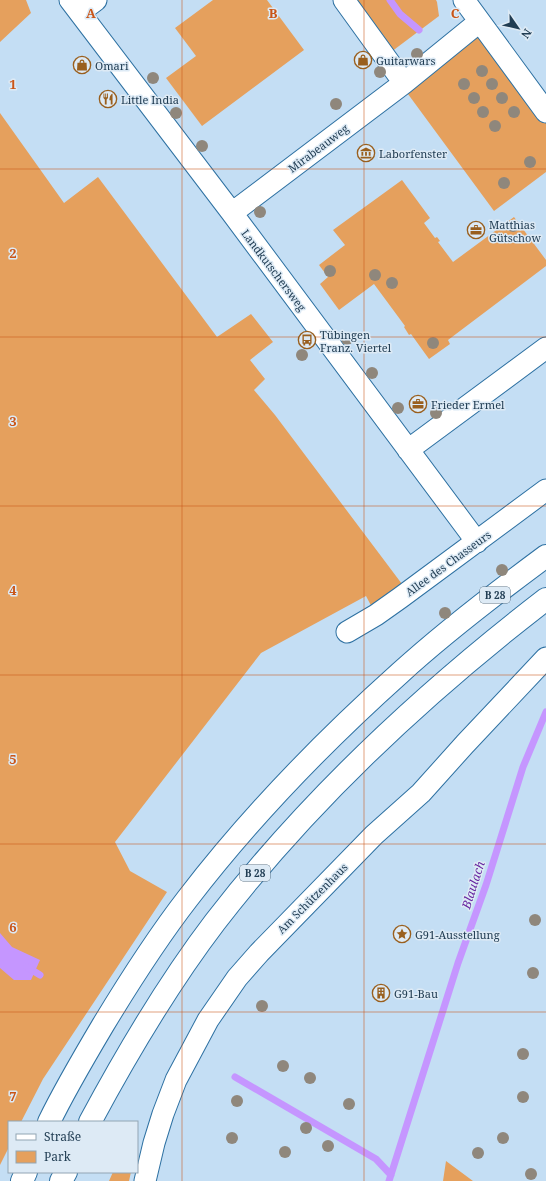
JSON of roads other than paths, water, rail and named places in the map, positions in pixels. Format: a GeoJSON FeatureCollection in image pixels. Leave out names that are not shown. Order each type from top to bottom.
{"type":"FeatureCollection","features":[{"type":"Feature","properties":{"kind":"highway","name":"B 28"},"geometry":{"type":"LineString","coordinates":[[50,1121],[81,1062],[150,951],[187,899],[271,799],[318,750],[400,673],[444,635],[546,556]]}},
{"type":"Feature","properties":{"kind":"highway","name":"B 28"},"geometry":{"type":"LineString","coordinates":[[91,1121],[112,1080],[178,974],[215,923],[294,828],[338,781],[427,698],[546,599]]}},
{"type":"Feature","properties":{"kind":"street"},"geometry":{"type":"LineString","coordinates":[[344,0],[404,84]]}},
{"type":"Feature","properties":{"kind":"street"},"geometry":{"type":"LineString","coordinates":[[464,0],[546,112]]}},
{"type":"Feature","properties":{"kind":"street","name":"Landkutschersweg"},"geometry":{"type":"LineString","coordinates":[[82,4],[232,213],[476,542]]}},
{"type":"Feature","properties":{"kind":"street","name":"Mirabeauweg"},"geometry":{"type":"LineString","coordinates":[[232,213],[404,84],[480,22]]}},
{"type":"Feature","properties":{"kind":"street"},"geometry":{"type":"LineString","coordinates":[[408,450],[546,348]]}},
{"type":"Feature","properties":{"kind":"street","name":"Allee des Chasseurs"},"geometry":{"type":"LineString","coordinates":[[347,632],[376,615],[400,598],[546,490]]}},
{"type":"Feature","properties":{"kind":"street","name":"Am Schützenhaus"},"geometry":{"type":"LineString","coordinates":[[145,1181],[154,1143],[176,1080],[208,1020],[237,978],[259,953],[374,835],[421,793],[464,744],[546,658]]}},
{"type":"Feature","properties":{"kind":"waterway"},"geometry":{"type":"LineString","coordinates":[[390,0],[400,14],[419,30]]}},
{"type":"Feature","properties":{"kind":"waterway","name":"Blaulach"},"geometry":{"type":"LineString","coordinates":[[389,1181],[458,963],[486,885],[523,767],[546,712]]}},
{"type":"Feature","properties":{"kind":"waterway"},"geometry":{"type":"LineString","coordinates":[[27,967],[40,975]]}},
{"type":"Feature","properties":{"kind":"waterway"},"geometry":{"type":"LineString","coordinates":[[235,1077],[376,1159],[391,1175]]}},
{"type":"Feature","properties":{"kind":"place","name":"Guitarwars"},"geometry":{"type":"Point","coordinates":[363,60]}},
{"type":"Feature","properties":{"kind":"place","name":"Omari"},"geometry":{"type":"Point","coordinates":[82,65]}},
{"type":"Feature","properties":{"kind":"place","name":"Little India"},"geometry":{"type":"Point","coordinates":[108,99]}},
{"type":"Feature","properties":{"kind":"place","name":"Laborfenster"},"geometry":{"type":"Point","coordinates":[366,153]}},
{"type":"Feature","properties":{"kind":"place","name":"Matthias Gütschow"},"geometry":{"type":"Point","coordinates":[476,230]}},
{"type":"Feature","properties":{"kind":"place","name":"Tübingen Franz. Viertel"},"geometry":{"type":"Point","coordinates":[307,340]}},
{"type":"Feature","properties":{"kind":"place","name":"Frieder Ermel"},"geometry":{"type":"Point","coordinates":[418,404]}},
{"type":"Feature","properties":{"kind":"place","name":"G91-Ausstellung"},"geometry":{"type":"Point","coordinates":[402,934]}},
{"type":"Feature","properties":{"kind":"place","name":"G91-Bau"},"geometry":{"type":"Point","coordinates":[381,993]}}]}
